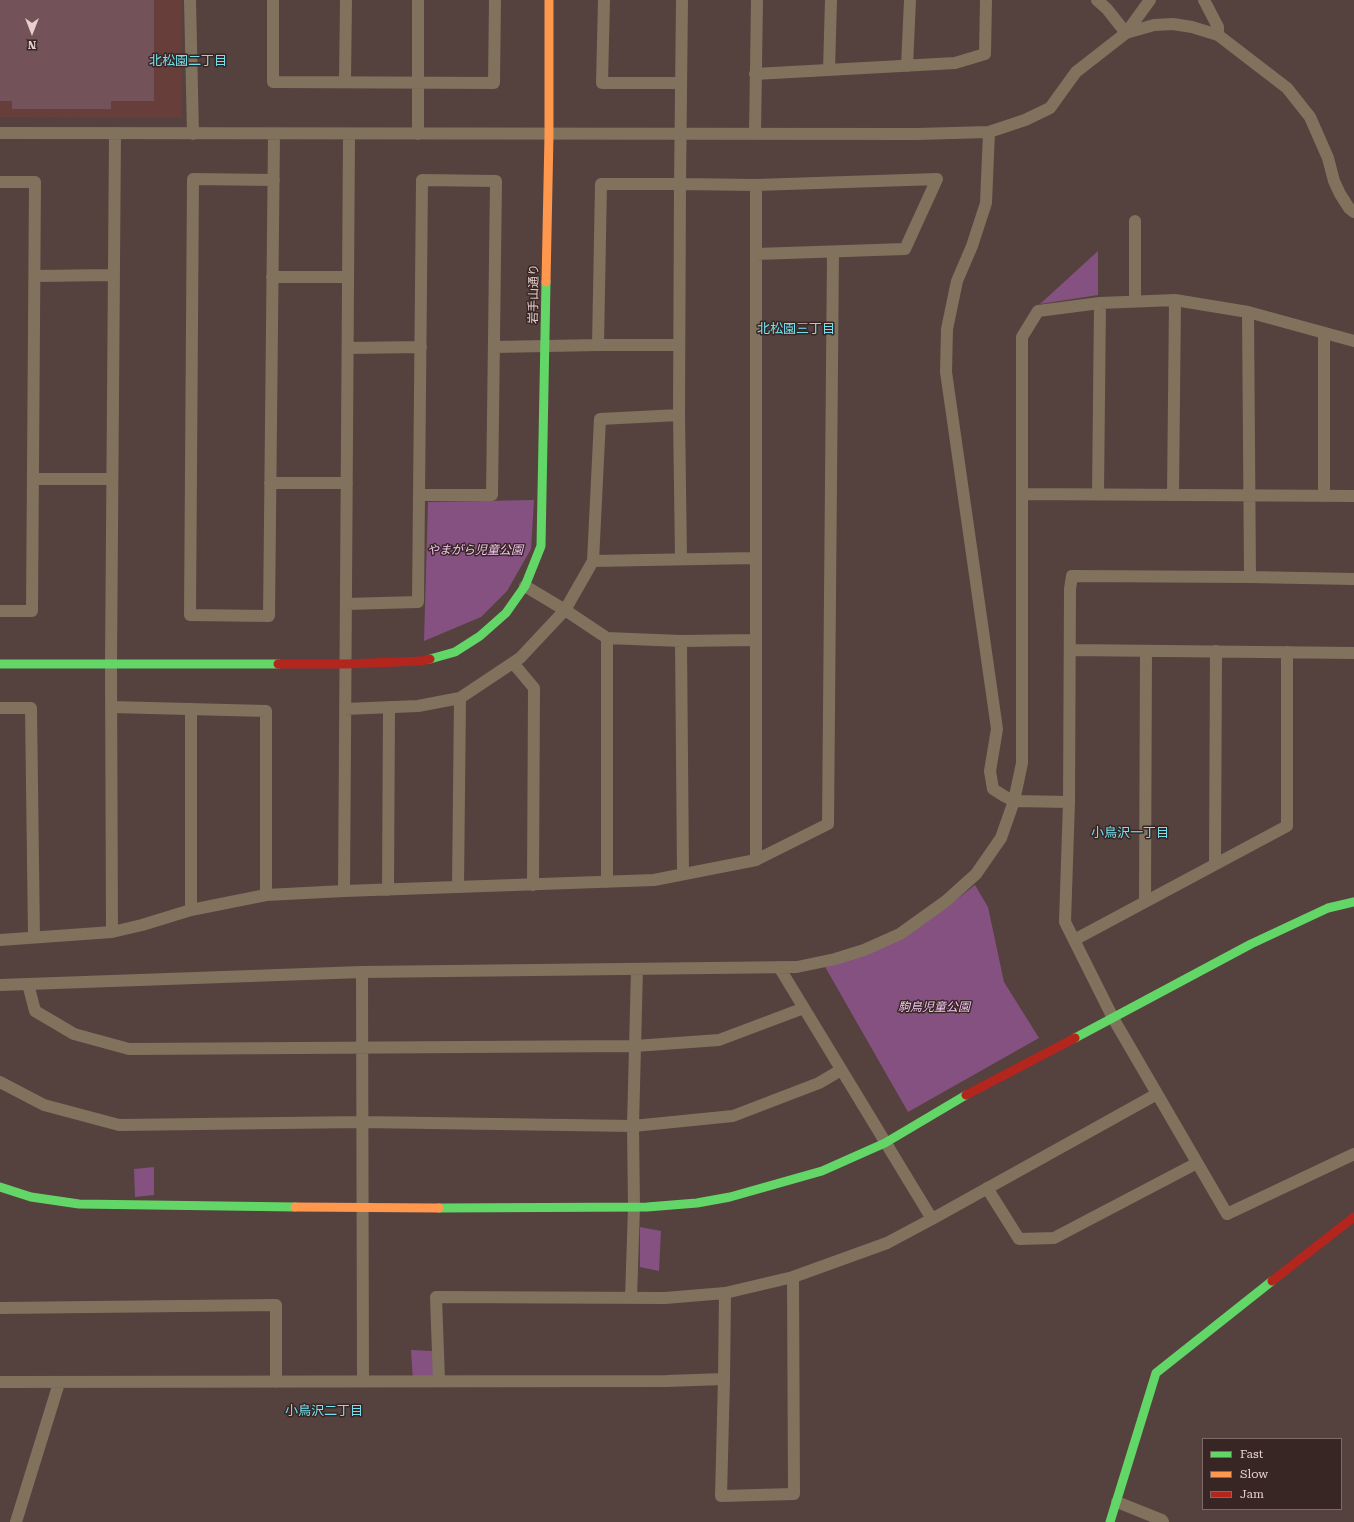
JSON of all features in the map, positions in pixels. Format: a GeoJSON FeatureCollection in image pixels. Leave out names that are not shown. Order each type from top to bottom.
{"type":"FeatureCollection","features":[{"type":"Feature","properties":{"kind":"street"},"geometry":{"type":"LineString","coordinates":[[190,0],[193,134]]}},
{"type":"Feature","properties":{"kind":"street"},"geometry":{"type":"LineString","coordinates":[[273,0],[273,82],[494,83],[495,0]]}},
{"type":"Feature","properties":{"kind":"street"},"geometry":{"type":"LineString","coordinates":[[345,82],[346,0]]}},
{"type":"Feature","properties":{"kind":"street"},"geometry":{"type":"LineString","coordinates":[[418,0],[418,134]]}},
{"type":"Feature","properties":{"kind":"street","name":"岩手山通り"},"geometry":{"type":"LineString","coordinates":[[0,664],[346,664],[422,661],[455,652],[480,636],[506,613],[525,586],[541,546],[549,135],[548,0]]}},
{"type":"Feature","properties":{"kind":"street"},"geometry":{"type":"LineString","coordinates":[[604,0],[602,84],[681,84]]}},
{"type":"Feature","properties":{"kind":"street"},"geometry":{"type":"LineString","coordinates":[[681,559],[679,345],[682,0]]}},
{"type":"Feature","properties":{"kind":"street"},"geometry":{"type":"LineString","coordinates":[[754,134],[757,0]]}},
{"type":"Feature","properties":{"kind":"street"},"geometry":{"type":"LineString","coordinates":[[829,70],[831,0]]}},
{"type":"Feature","properties":{"kind":"street"},"geometry":{"type":"LineString","coordinates":[[907,66],[910,0]]}},
{"type":"Feature","properties":{"kind":"street"},"geometry":{"type":"LineString","coordinates":[[755,74],[955,63],[985,54],[986,0]]}},
{"type":"Feature","properties":{"kind":"street"},"geometry":{"type":"LineString","coordinates":[[1097,0],[1107,9],[1126,33]]}},
{"type":"Feature","properties":{"kind":"street"},"geometry":{"type":"LineString","coordinates":[[0,133],[549,135],[680,133],[917,134],[989,132],[1024,120],[1050,108],[1076,72],[1126,33],[1150,0]]}},
{"type":"Feature","properties":{"kind":"street"},"geometry":{"type":"LineString","coordinates":[[1204,0],[1218,27],[1218,35]]}},
{"type":"Feature","properties":{"kind":"street"},"geometry":{"type":"LineString","coordinates":[[1126,33],[1154,26],[1173,24],[1192,27],[1218,35],[1287,88],[1310,117],[1328,158],[1334,181],[1343,198],[1354,212]]}},
{"type":"Feature","properties":{"kind":"street"},"geometry":{"type":"LineString","coordinates":[[989,132],[986,203],[972,246],[957,281],[947,329],[946,372],[997,729],[990,772],[993,789],[1014,801],[1069,802]]}},
{"type":"Feature","properties":{"kind":"street"},"geometry":{"type":"LineString","coordinates":[[112,932],[111,664],[115,134]]}},
{"type":"Feature","properties":{"kind":"street"},"geometry":{"type":"LineString","coordinates":[[274,134],[274,180],[272,277],[269,616],[190,615],[193,180],[274,180]]}},
{"type":"Feature","properties":{"kind":"street"},"geometry":{"type":"LineString","coordinates":[[344,891],[349,134]]}},
{"type":"Feature","properties":{"kind":"street"},"geometry":{"type":"LineString","coordinates":[[598,345],[601,184],[756,185],[937,179],[905,249],[756,254]]}},
{"type":"Feature","properties":{"kind":"street"},"geometry":{"type":"LineString","coordinates":[[346,604],[418,602],[420,347],[422,180],[496,181],[492,495],[419,495]]}},
{"type":"Feature","properties":{"kind":"street"},"geometry":{"type":"LineString","coordinates":[[0,182],[35,182],[32,611],[0,611]]}},
{"type":"Feature","properties":{"kind":"street"},"geometry":{"type":"LineString","coordinates":[[756,185],[756,860]]}},
{"type":"Feature","properties":{"kind":"street"},"geometry":{"type":"LineString","coordinates":[[1135,221],[1135,301]]}},
{"type":"Feature","properties":{"kind":"street"},"geometry":{"type":"LineString","coordinates":[[0,940],[112,932],[142,925],[190,910],[266,895],[654,880],[683,873],[756,860],[828,824],[833,252]]}},
{"type":"Feature","properties":{"kind":"street"},"geometry":{"type":"LineString","coordinates":[[34,276],[114,275]]}},
{"type":"Feature","properties":{"kind":"street"},"geometry":{"type":"LineString","coordinates":[[272,277],[348,277]]}},
{"type":"Feature","properties":{"kind":"street"},"geometry":{"type":"LineString","coordinates":[[1173,495],[1175,300]]}},
{"type":"Feature","properties":{"kind":"street"},"geometry":{"type":"LineString","coordinates":[[0,985],[362,972],[796,967],[827,961],[864,950],[900,934],[946,901],[976,874],[1001,838],[1014,801],[1022,763],[1022,337],[1038,312],[1100,303],[1175,300],[1248,312],[1354,341]]}},
{"type":"Feature","properties":{"kind":"street"},"geometry":{"type":"LineString","coordinates":[[1098,494],[1100,303]]}},
{"type":"Feature","properties":{"kind":"street"},"geometry":{"type":"LineString","coordinates":[[1248,312],[1250,577]]}},
{"type":"Feature","properties":{"kind":"street"},"geometry":{"type":"LineString","coordinates":[[1324,333],[1324,496]]}},
{"type":"Feature","properties":{"kind":"street"},"geometry":{"type":"LineString","coordinates":[[494,347],[679,345]]}},
{"type":"Feature","properties":{"kind":"street"},"geometry":{"type":"LineString","coordinates":[[348,348],[420,347]]}},
{"type":"Feature","properties":{"kind":"street"},"geometry":{"type":"LineString","coordinates":[[345,709],[418,706],[460,698],[520,658],[566,610],[593,561],[600,419],[679,416]]}},
{"type":"Feature","properties":{"kind":"street"},"geometry":{"type":"LineString","coordinates":[[33,479],[112,479]]}},
{"type":"Feature","properties":{"kind":"street"},"geometry":{"type":"LineString","coordinates":[[270,483],[347,483]]}},
{"type":"Feature","properties":{"kind":"street"},"geometry":{"type":"LineString","coordinates":[[1022,494],[1354,496]]}},
{"type":"Feature","properties":{"kind":"street"},"geometry":{"type":"LineString","coordinates":[[593,561],[755,558]]}},
{"type":"Feature","properties":{"kind":"street"},"geometry":{"type":"LineString","coordinates":[[1354,579],[1072,576],[1070,589],[1069,802],[1065,922],[1113,1018],[1227,1214],[1354,1154]]}},
{"type":"Feature","properties":{"kind":"street"},"geometry":{"type":"LineString","coordinates":[[525,586],[566,610],[607,638],[681,641],[755,640]]}},
{"type":"Feature","properties":{"kind":"street"},"geometry":{"type":"LineString","coordinates":[[607,638],[607,882]]}},
{"type":"Feature","properties":{"kind":"street"},"geometry":{"type":"LineString","coordinates":[[681,641],[683,873]]}},
{"type":"Feature","properties":{"kind":"street"},"geometry":{"type":"LineString","coordinates":[[1070,650],[1354,653]]}},
{"type":"Feature","properties":{"kind":"street"},"geometry":{"type":"LineString","coordinates":[[1145,902],[1146,651]]}},
{"type":"Feature","properties":{"kind":"street"},"geometry":{"type":"LineString","coordinates":[[1215,864],[1216,652]]}},
{"type":"Feature","properties":{"kind":"street"},"geometry":{"type":"LineString","coordinates":[[1074,940],[1287,826],[1288,652]]}},
{"type":"Feature","properties":{"kind":"street"},"geometry":{"type":"LineString","coordinates":[[513,662],[534,688],[533,885]]}},
{"type":"Feature","properties":{"kind":"street"},"geometry":{"type":"LineString","coordinates":[[458,888],[460,698]]}},
{"type":"Feature","properties":{"kind":"street"},"geometry":{"type":"LineString","coordinates":[[111,707],[266,711],[266,895]]}},
{"type":"Feature","properties":{"kind":"street"},"geometry":{"type":"LineString","coordinates":[[388,890],[389,707]]}},
{"type":"Feature","properties":{"kind":"street"},"geometry":{"type":"LineString","coordinates":[[0,708],[30,708],[34,937]]}},
{"type":"Feature","properties":{"kind":"street"},"geometry":{"type":"LineString","coordinates":[[190,709],[190,910]]}},
{"type":"Feature","properties":{"kind":"street"},"geometry":{"type":"LineString","coordinates":[[0,1187],[31,1197],[79,1204],[362,1208],[634,1207],[697,1203],[730,1197],[822,1171],[885,1143],[946,1106],[1251,944],[1328,908],[1354,902]]}},
{"type":"Feature","properties":{"kind":"street"},"geometry":{"type":"LineString","coordinates":[[779,967],[932,1219]]}},
{"type":"Feature","properties":{"kind":"street"},"geometry":{"type":"LineString","coordinates":[[631,1298],[634,1207],[633,1126],[637,969]]}},
{"type":"Feature","properties":{"kind":"street"},"geometry":{"type":"LineString","coordinates":[[362,972],[363,1381]]}},
{"type":"Feature","properties":{"kind":"street"},"geometry":{"type":"LineString","coordinates":[[28,984],[35,1010],[74,1034],[129,1049],[635,1046],[719,1040],[804,1008]]}},
{"type":"Feature","properties":{"kind":"street"},"geometry":{"type":"LineString","coordinates":[[0,1082],[44,1105],[119,1125],[362,1122],[633,1126],[733,1116],[819,1083],[841,1070]]}},
{"type":"Feature","properties":{"kind":"street"},"geometry":{"type":"LineString","coordinates":[[439,1381],[436,1298],[665,1298],[725,1292],[793,1277],[887,1242],[932,1219],[1157,1094]]}},
{"type":"Feature","properties":{"kind":"street"},"geometry":{"type":"LineString","coordinates":[[987,1188],[1020,1240],[1054,1238],[1197,1163]]}},
{"type":"Feature","properties":{"kind":"street"},"geometry":{"type":"LineString","coordinates":[[1110,1522],[1156,1373],[1354,1218]]}},
{"type":"Feature","properties":{"kind":"street"},"geometry":{"type":"LineString","coordinates":[[725,1292],[721,1496],[794,1494],[793,1277]]}},
{"type":"Feature","properties":{"kind":"street"},"geometry":{"type":"LineString","coordinates":[[0,1308],[276,1305],[276,1382]]}},
{"type":"Feature","properties":{"kind":"street"},"geometry":{"type":"LineString","coordinates":[[0,1382],[667,1381],[724,1379]]}},
{"type":"Feature","properties":{"kind":"street"},"geometry":{"type":"LineString","coordinates":[[16,1522],[59,1383]]}},
{"type":"Feature","properties":{"kind":"street"},"geometry":{"type":"LineString","coordinates":[[1117,1502],[1162,1520],[1163,1522]]}},
{"type":"Feature","properties":{"kind":"shaded area"},"geometry":{"type":"Polygon","coordinates":[[[0,0],[182,0],[182,118],[0,117],[0,0]]]}},
{"type":"Feature","properties":{"kind":"green space"},"geometry":{"type":"Polygon","coordinates":[[[1098,251],[1098,295],[1040,304],[1098,251]]]}},
{"type":"Feature","properties":{"kind":"green space","name":"やまがら児童公園"},"geometry":{"type":"Polygon","coordinates":[[[534,500],[531,549],[507,591],[481,617],[424,641],[428,502],[534,500]]]}},
{"type":"Feature","properties":{"kind":"green space","name":"駒鳥児童公園"},"geometry":{"type":"Polygon","coordinates":[[[975,885],[988,907],[1004,982],[1039,1038],[908,1112],[824,965],[946,908],[975,885]]]}},
{"type":"Feature","properties":{"kind":"green space"},"geometry":{"type":"Polygon","coordinates":[[[154,1167],[154,1195],[135,1197],[134,1169],[154,1167]]]}},
{"type":"Feature","properties":{"kind":"green space"},"geometry":{"type":"Polygon","coordinates":[[[640,1227],[661,1231],[659,1271],[640,1267],[640,1227]]]}},
{"type":"Feature","properties":{"kind":"green space"},"geometry":{"type":"Polygon","coordinates":[[[411,1350],[433,1351],[434,1381],[413,1381],[411,1350]]]}},
{"type":"Feature","properties":{"kind":"building"},"geometry":{"type":"Polygon","coordinates":[[[0,0],[154,0],[154,101],[111,101],[111,109],[12,109],[12,101],[0,101],[0,0]]]}},
{"type":"Feature","properties":{"kind":"traffic: fast"},"geometry":{"type":"LineString","coordinates":[[430,659],[455,652],[480,636],[506,613],[525,586],[541,546],[546,282]]}},
{"type":"Feature","properties":{"kind":"traffic: fast"},"geometry":{"type":"LineString","coordinates":[[0,664],[278,664]]}},
{"type":"Feature","properties":{"kind":"traffic: fast"},"geometry":{"type":"LineString","coordinates":[[1075,1038],[1251,944],[1328,908],[1354,902]]}},
{"type":"Feature","properties":{"kind":"traffic: fast"},"geometry":{"type":"LineString","coordinates":[[439,1208],[647,1207],[697,1203],[730,1197],[822,1171],[885,1143],[966,1095]]}},
{"type":"Feature","properties":{"kind":"traffic: fast"},"geometry":{"type":"LineString","coordinates":[[0,1187],[31,1197],[79,1204],[295,1207]]}},
{"type":"Feature","properties":{"kind":"traffic: fast"},"geometry":{"type":"LineString","coordinates":[[1110,1522],[1156,1373],[1272,1281]]}},
{"type":"Feature","properties":{"kind":"traffic: slow"},"geometry":{"type":"LineString","coordinates":[[546,282],[549,135],[549,0]]}},
{"type":"Feature","properties":{"kind":"traffic: slow"},"geometry":{"type":"LineString","coordinates":[[295,1207],[439,1208]]}},
{"type":"Feature","properties":{"kind":"traffic: jam"},"geometry":{"type":"LineString","coordinates":[[278,664],[346,664],[422,661],[430,659]]}},
{"type":"Feature","properties":{"kind":"traffic: jam"},"geometry":{"type":"LineString","coordinates":[[966,1095],[1075,1038]]}},
{"type":"Feature","properties":{"kind":"traffic: jam"},"geometry":{"type":"LineString","coordinates":[[1272,1281],[1354,1217]]}},
{"type":"Feature","properties":{"kind":"district","name":"北松園二丁目"},"geometry":{"type":"Point","coordinates":[188,61]}},
{"type":"Feature","properties":{"kind":"district","name":"北松園三丁目"},"geometry":{"type":"Point","coordinates":[796,329]}},
{"type":"Feature","properties":{"kind":"district","name":"小鳥沢一丁目"},"geometry":{"type":"Point","coordinates":[1130,833]}},
{"type":"Feature","properties":{"kind":"district","name":"小鳥沢二丁目"},"geometry":{"type":"Point","coordinates":[324,1411]}}]}
